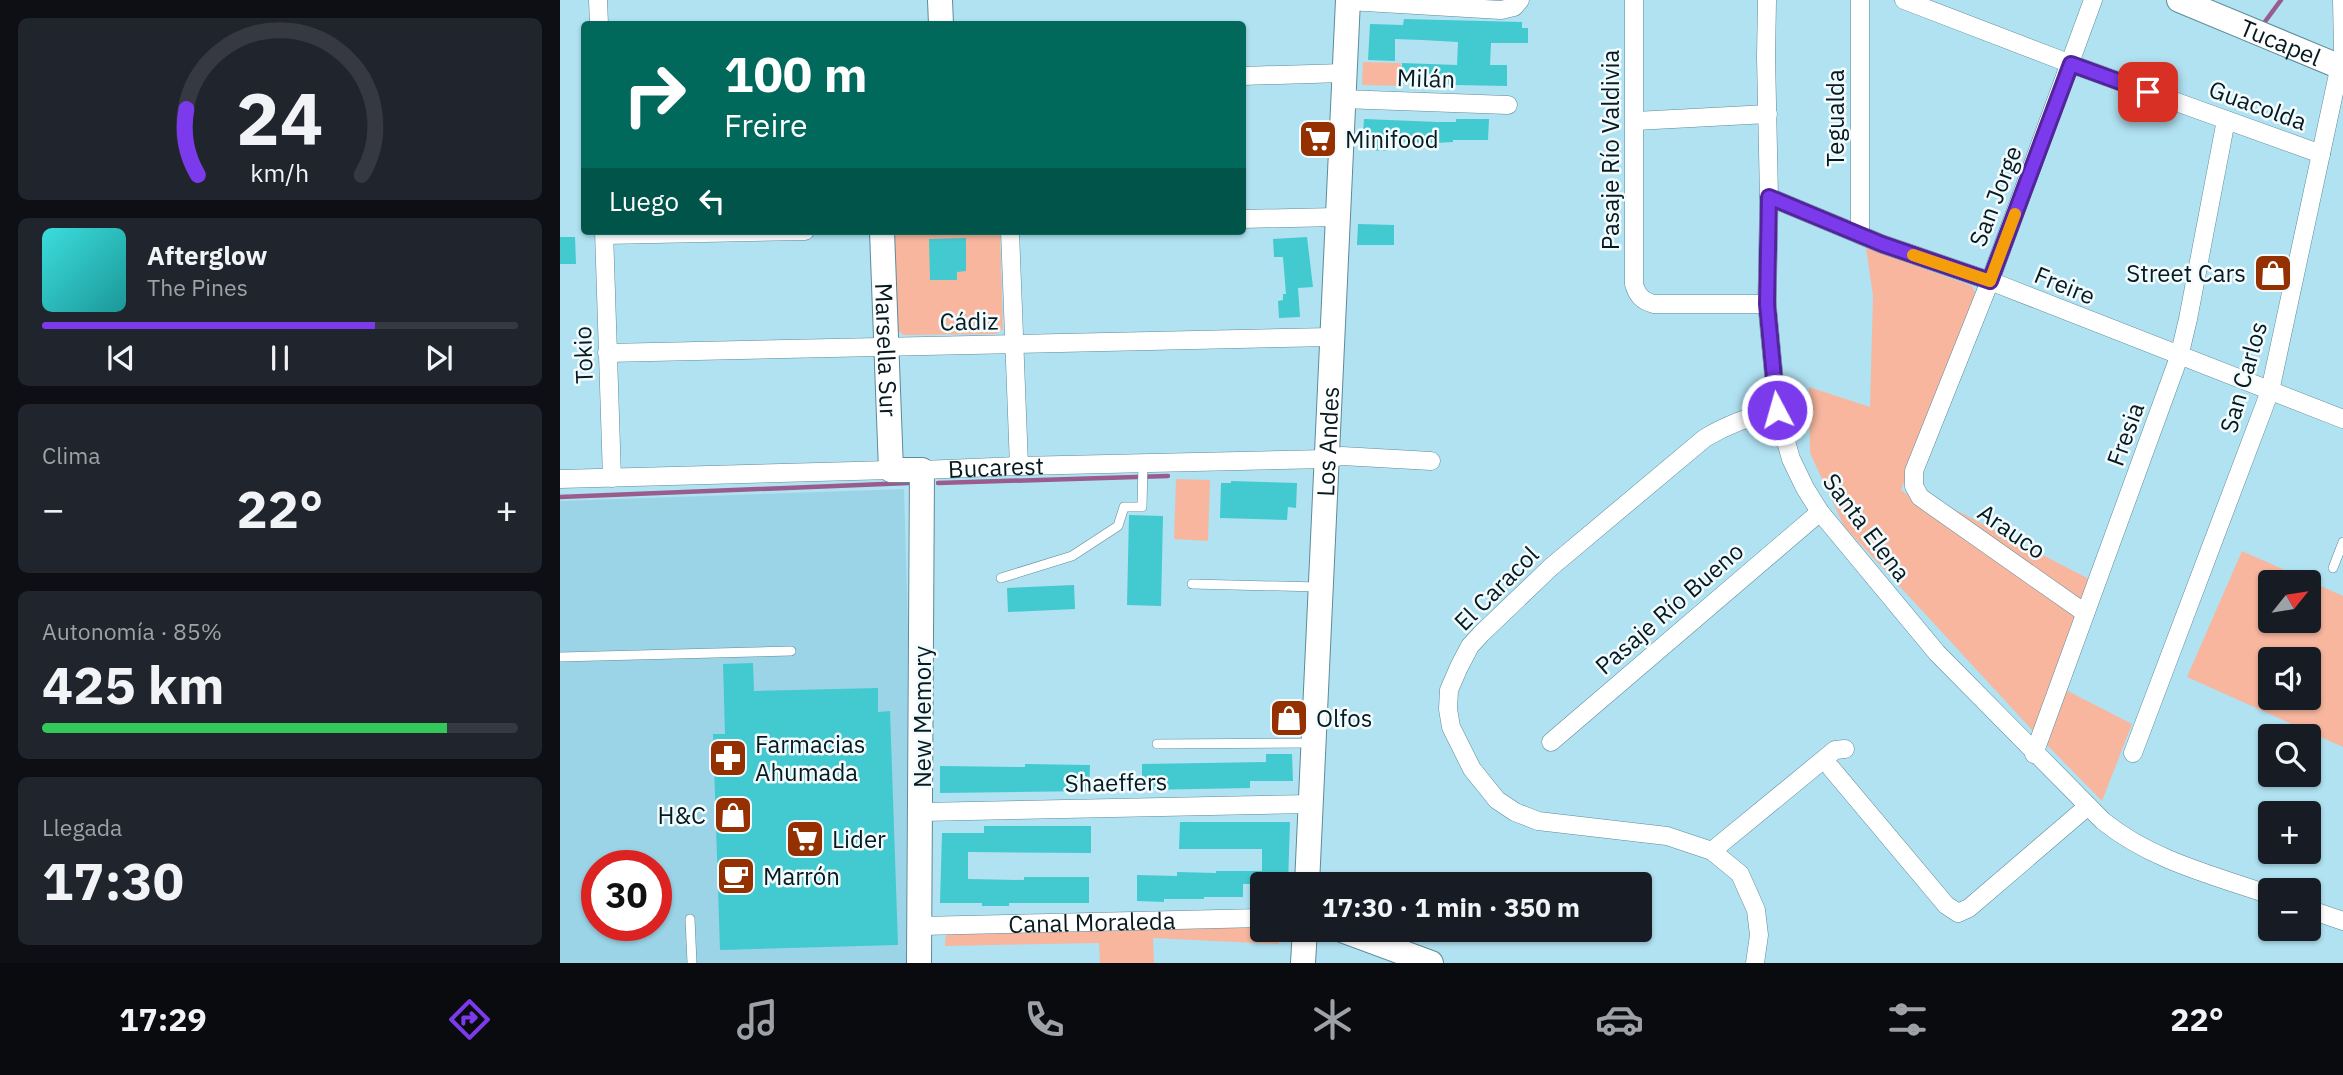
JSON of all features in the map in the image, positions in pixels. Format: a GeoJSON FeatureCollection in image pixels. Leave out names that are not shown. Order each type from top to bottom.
{"type":"FeatureCollection","features":[{"type":"Feature","properties":{"kind":"street"},"geometry":{"type":"LineString","coordinates":[[598,0],[599,21]]}},
{"type":"Feature","properties":{"kind":"street"},"geometry":{"type":"LineString","coordinates":[[940,0],[941,21]]}},
{"type":"Feature","properties":{"kind":"street","name":"Pasaje Río Valdivia"},"geometry":{"type":"LineString","coordinates":[[1634,0],[1634,284],[1640,298],[1654,304],[1767,304]]}},
{"type":"Feature","properties":{"kind":"street","name":"Santa Elena"},"geometry":{"type":"LineString","coordinates":[[1767,0],[1767,304],[1777,410],[1791,459],[1820,512],[1937,653],[2034,754],[2125,839],[2145,850],[2258,891]]}},
{"type":"Feature","properties":{"kind":"street","name":"Tegualda"},"geometry":{"type":"LineString","coordinates":[[1860,0],[1860,235]]}},
{"type":"Feature","properties":{"kind":"street","name":"Guacolda"},"geometry":{"type":"LineString","coordinates":[[1904,0],[2071,64],[2321,154]]}},
{"type":"Feature","properties":{"kind":"street","name":"San Jorge"},"geometry":{"type":"LineString","coordinates":[[1913,486],[1914,471],[1990,281],[2093,0]]}},
{"type":"Feature","properties":{"kind":"street","name":"Tucapel"},"geometry":{"type":"LineString","coordinates":[[2179,0],[2341,67]]}},
{"type":"Feature","properties":{"kind":"street","name":"San Carlos"},"geometry":{"type":"LineString","coordinates":[[2133,753],[2270,391],[2341,67],[2343,0]]}},
{"type":"Feature","properties":{"kind":"street"},"geometry":{"type":"LineString","coordinates":[[1348,1],[1501,10],[1517,4]]}},
{"type":"Feature","properties":{"kind":"street","name":"Los Andes"},"geometry":{"type":"LineString","coordinates":[[1308,872],[1348,1]]}},
{"type":"Feature","properties":{"kind":"street"},"geometry":{"type":"LineString","coordinates":[[1246,76],[1344,73]]}},
{"type":"Feature","properties":{"kind":"street","name":"Milán"},"geometry":{"type":"LineString","coordinates":[[1342,99],[1508,105]]}},
{"type":"Feature","properties":{"kind":"street"},"geometry":{"type":"LineString","coordinates":[[1634,121],[1768,114]]}},
{"type":"Feature","properties":{"kind":"street","name":"Fresia"},"geometry":{"type":"LineString","coordinates":[[2034,754],[2179,357],[2226,120]]}},
{"type":"Feature","properties":{"kind":"street","name":"Freire"},"geometry":{"type":"LineString","coordinates":[[1769,197],[1860,235],[1990,281],[2343,419]]}},
{"type":"Feature","properties":{"kind":"street"},"geometry":{"type":"LineString","coordinates":[[1246,219],[1336,217]]}},
{"type":"Feature","properties":{"kind":"street","name":"Tokio"},"geometry":{"type":"LineString","coordinates":[[605,235],[612,478]]}},
{"type":"Feature","properties":{"kind":"street","name":"Marsella Sur"},"geometry":{"type":"LineString","coordinates":[[882,235],[891,470]]}},
{"type":"Feature","properties":{"kind":"street"},"geometry":{"type":"LineString","coordinates":[[1010,235],[1019,466]]}},
{"type":"Feature","properties":{"kind":"street","name":"Cádiz"},"geometry":{"type":"LineString","coordinates":[[607,353],[1331,337]]}},
{"type":"Feature","properties":{"kind":"street","name":"El Caracol"},"geometry":{"type":"LineString","coordinates":[[1755,963],[1759,935],[1756,909],[1740,874],[1712,851],[1667,836],[1538,821],[1515,812],[1497,800],[1472,769],[1451,727],[1448,709],[1449,690],[1470,646],[1551,567],[1684,454],[1726,426],[1777,410]]}},
{"type":"Feature","properties":{"kind":"street","name":"Bucarest"},"geometry":{"type":"LineString","coordinates":[[560,479],[1327,459],[1342,456],[1431,461]]}},
{"type":"Feature","properties":{"kind":"street","name":"New Memory"},"geometry":{"type":"LineString","coordinates":[[919,963],[922,470]]}},
{"type":"Feature","properties":{"kind":"street","name":"Arauco"},"geometry":{"type":"LineString","coordinates":[[1913,486],[1920,497],[2085,613]]}},
{"type":"Feature","properties":{"kind":"street","name":"Pasaje Río Bueno"},"geometry":{"type":"LineString","coordinates":[[1551,741],[1820,512]]}},
{"type":"Feature","properties":{"kind":"street"},"geometry":{"type":"LineString","coordinates":[[1712,851],[1835,750],[1845,750]]}},
{"type":"Feature","properties":{"kind":"street"},"geometry":{"type":"LineString","coordinates":[[1831,768],[1946,905],[1958,912],[1969,908],[2088,806]]}},
{"type":"Feature","properties":{"kind":"street","name":"Shaeffers"},"geometry":{"type":"LineString","coordinates":[[922,812],[1311,804]]}},
{"type":"Feature","properties":{"kind":"street"},"geometry":{"type":"LineString","coordinates":[[2321,913],[2343,921]]}},
{"type":"Feature","properties":{"kind":"street","name":"Canal Moraleda"},"geometry":{"type":"LineString","coordinates":[[920,926],[1250,918]]}},
{"type":"Feature","properties":{"kind":"street"},"geometry":{"type":"LineString","coordinates":[[1303,963],[1304,942]]}},
{"type":"Feature","properties":{"kind":"street"},"geometry":{"type":"LineString","coordinates":[[1374,942],[1431,963]]}},
{"type":"Feature","properties":{"kind":"lane"},"geometry":{"type":"LineString","coordinates":[[1001,578],[1072,556],[1118,526],[1124,507],[1142,507],[1143,463]]}},
{"type":"Feature","properties":{"kind":"lane"},"geometry":{"type":"LineString","coordinates":[[2333,568],[2343,542]]}},
{"type":"Feature","properties":{"kind":"lane"},"geometry":{"type":"LineString","coordinates":[[1192,584],[1320,587]]}},
{"type":"Feature","properties":{"kind":"lane"},"geometry":{"type":"LineString","coordinates":[[560,657],[791,651]]}},
{"type":"Feature","properties":{"kind":"lane"},"geometry":{"type":"LineString","coordinates":[[1157,744],[1313,743]]}},
{"type":"Feature","properties":{"kind":"lane"},"geometry":{"type":"LineString","coordinates":[[690,919],[692,963]]}},
{"type":"Feature","properties":{"kind":"shaded area"},"geometry":{"type":"Polygon","coordinates":[[[1363,62],[1401,63],[1400,86],[1362,85],[1363,62]]]}},
{"type":"Feature","properties":{"kind":"shaded area"},"geometry":{"type":"Polygon","coordinates":[[[894,235],[1000,235],[1003,329],[996,334],[903,335],[896,328],[894,235]]]}},
{"type":"Feature","properties":{"kind":"shaded area"},"geometry":{"type":"Polygon","coordinates":[[[1866,248],[1972,286],[1977,296],[1901,490],[2073,612],[2075,624],[2033,731],[1844,526],[1810,453],[1809,387],[1870,407],[1873,296],[1866,248]]]}},
{"type":"Feature","properties":{"kind":"shaded area"},"geometry":{"type":"Polygon","coordinates":[[[1176,479],[1210,480],[1208,541],[1174,539],[1176,479]]]}},
{"type":"Feature","properties":{"kind":"shaded area"},"geometry":{"type":"Polygon","coordinates":[[[904,489],[908,627],[906,963],[560,963],[560,501],[904,489]]]}},
{"type":"Feature","properties":{"kind":"shaded area"},"geometry":{"type":"Polygon","coordinates":[[[1921,492],[2089,579],[2083,599],[2073,599],[1921,492]]]}},
{"type":"Feature","properties":{"kind":"shaded area"},"geometry":{"type":"Polygon","coordinates":[[[2242,551],[2285,570],[2258,570],[2258,634],[2320,634],[2321,586],[2343,596],[2343,747],[2321,737],[2321,724],[2292,724],[2261,710],[2321,710],[2321,647],[2258,647],[2258,709],[2187,677],[2242,551]]]}},
{"type":"Feature","properties":{"kind":"shaded area"},"geometry":{"type":"Polygon","coordinates":[[[2066,690],[2132,724],[2102,801],[2047,745],[2066,690]]]}},
{"type":"Feature","properties":{"kind":"shaded area"},"geometry":{"type":"Polygon","coordinates":[[[1250,925],[1250,942],[1279,944],[1153,938],[1154,963],[1100,963],[1099,943],[945,946],[946,933],[1250,925]]]}},
{"type":"Feature","properties":{"kind":"building"},"geometry":{"type":"Polygon","coordinates":[[[1404,19],[1522,22],[1522,28],[1528,28],[1528,43],[1491,43],[1490,65],[1507,65],[1507,86],[1402,84],[1402,63],[1457,65],[1458,42],[1395,39],[1395,61],[1368,60],[1370,24],[1403,25],[1404,19]]]}},
{"type":"Feature","properties":{"kind":"building"},"geometry":{"type":"Polygon","coordinates":[[[1364,119],[1456,122],[1456,119],[1489,119],[1488,140],[1436,143],[1388,141],[1388,151],[1362,150],[1364,119]]]}},
{"type":"Feature","properties":{"kind":"building"},"geometry":{"type":"Polygon","coordinates":[[[1358,224],[1394,225],[1394,245],[1357,245],[1358,224]]]}},
{"type":"Feature","properties":{"kind":"building"},"geometry":{"type":"Polygon","coordinates":[[[560,237],[575,237],[576,264],[560,264],[560,237]]]}},
{"type":"Feature","properties":{"kind":"building"},"geometry":{"type":"Polygon","coordinates":[[[1307,237],[1313,287],[1298,288],[1300,317],[1279,318],[1278,301],[1283,300],[1283,294],[1286,294],[1283,257],[1274,257],[1273,239],[1307,237]]]}},
{"type":"Feature","properties":{"kind":"building"},"geometry":{"type":"Polygon","coordinates":[[[966,238],[966,271],[957,272],[957,280],[930,280],[929,239],[966,238]]]}},
{"type":"Feature","properties":{"kind":"building"},"geometry":{"type":"Polygon","coordinates":[[[1221,483],[1297,483],[1296,508],[1288,507],[1287,520],[1220,518],[1221,483]]]}},
{"type":"Feature","properties":{"kind":"building"},"geometry":{"type":"Polygon","coordinates":[[[1129,515],[1163,516],[1161,606],[1127,605],[1129,515]]]}},
{"type":"Feature","properties":{"kind":"building"},"geometry":{"type":"Polygon","coordinates":[[[1074,585],[1075,609],[1008,612],[1007,588],[1074,585]]]}},
{"type":"Feature","properties":{"kind":"building","name":"Lider"},"geometry":{"type":"Polygon","coordinates":[[[753,663],[754,691],[878,688],[878,712],[890,711],[898,945],[720,950],[713,734],[725,734],[723,664],[753,663]]]}},
{"type":"Feature","properties":{"kind":"building","name":"Olfos"},"geometry":{"type":"Polygon","coordinates":[[[1282,704],[1296,704],[1296,731],[1282,731],[1282,704]]]}},
{"type":"Feature","properties":{"kind":"building"},"geometry":{"type":"Polygon","coordinates":[[[1266,754],[1292,754],[1293,781],[1250,781],[1250,788],[1142,790],[1142,764],[1266,762],[1266,754]]]}},
{"type":"Feature","properties":{"kind":"building"},"geometry":{"type":"Polygon","coordinates":[[[1025,764],[1090,765],[1089,791],[940,793],[940,766],[1025,767],[1025,764]]]}},
{"type":"Feature","properties":{"kind":"building"},"geometry":{"type":"Polygon","coordinates":[[[1180,822],[1290,822],[1288,872],[1250,872],[1250,884],[1243,884],[1243,897],[1137,901],[1137,875],[1177,876],[1177,872],[1262,871],[1262,849],[1179,849],[1180,822]]]}},
{"type":"Feature","properties":{"kind":"building"},"geometry":{"type":"Polygon","coordinates":[[[984,826],[1091,826],[1091,853],[968,852],[968,879],[1089,877],[1089,903],[1009,903],[1009,906],[982,906],[982,903],[940,903],[942,833],[984,833],[984,826]]]}},
{"type":"Feature","properties":{"kind":"waterway"},"geometry":{"type":"LineString","coordinates":[[2264,23],[2281,0]]}},
{"type":"Feature","properties":{"kind":"waterway"},"geometry":{"type":"LineString","coordinates":[[938,483],[1168,476]]}},
{"type":"Feature","properties":{"kind":"waterway"},"geometry":{"type":"LineString","coordinates":[[560,497],[909,483]]}},
{"type":"Feature","properties":{"kind":"slow traffic"},"geometry":{"type":"LineString","coordinates":[[1913,255],[1990,281],[2015,214]]}},
{"type":"Feature","properties":{"kind":"place","name":"Minifood"},"geometry":{"type":"Point","coordinates":[1318,139]}},
{"type":"Feature","properties":{"kind":"place","name":"Street Cars"},"geometry":{"type":"Point","coordinates":[2273,273]}},
{"type":"Feature","properties":{"kind":"place","name":"Olfos"},"geometry":{"type":"Point","coordinates":[1289,718]}},
{"type":"Feature","properties":{"kind":"place","name":"Farmacias Ahumada"},"geometry":{"type":"Point","coordinates":[728,758]}},
{"type":"Feature","properties":{"kind":"place","name":"H&C"},"geometry":{"type":"Point","coordinates":[733,815]}},
{"type":"Feature","properties":{"kind":"place","name":"Lider"},"geometry":{"type":"Point","coordinates":[805,839]}},
{"type":"Feature","properties":{"kind":"place","name":"Marrón"},"geometry":{"type":"Point","coordinates":[736,876]}},
{"type":"Feature","properties":{"kind":"route"},"geometry":{"type":"LineString","coordinates":[[1777,410],[1767,304],[1769,197],[1882,244],[1990,281],[2071,64],[2148,92]]}}]}
